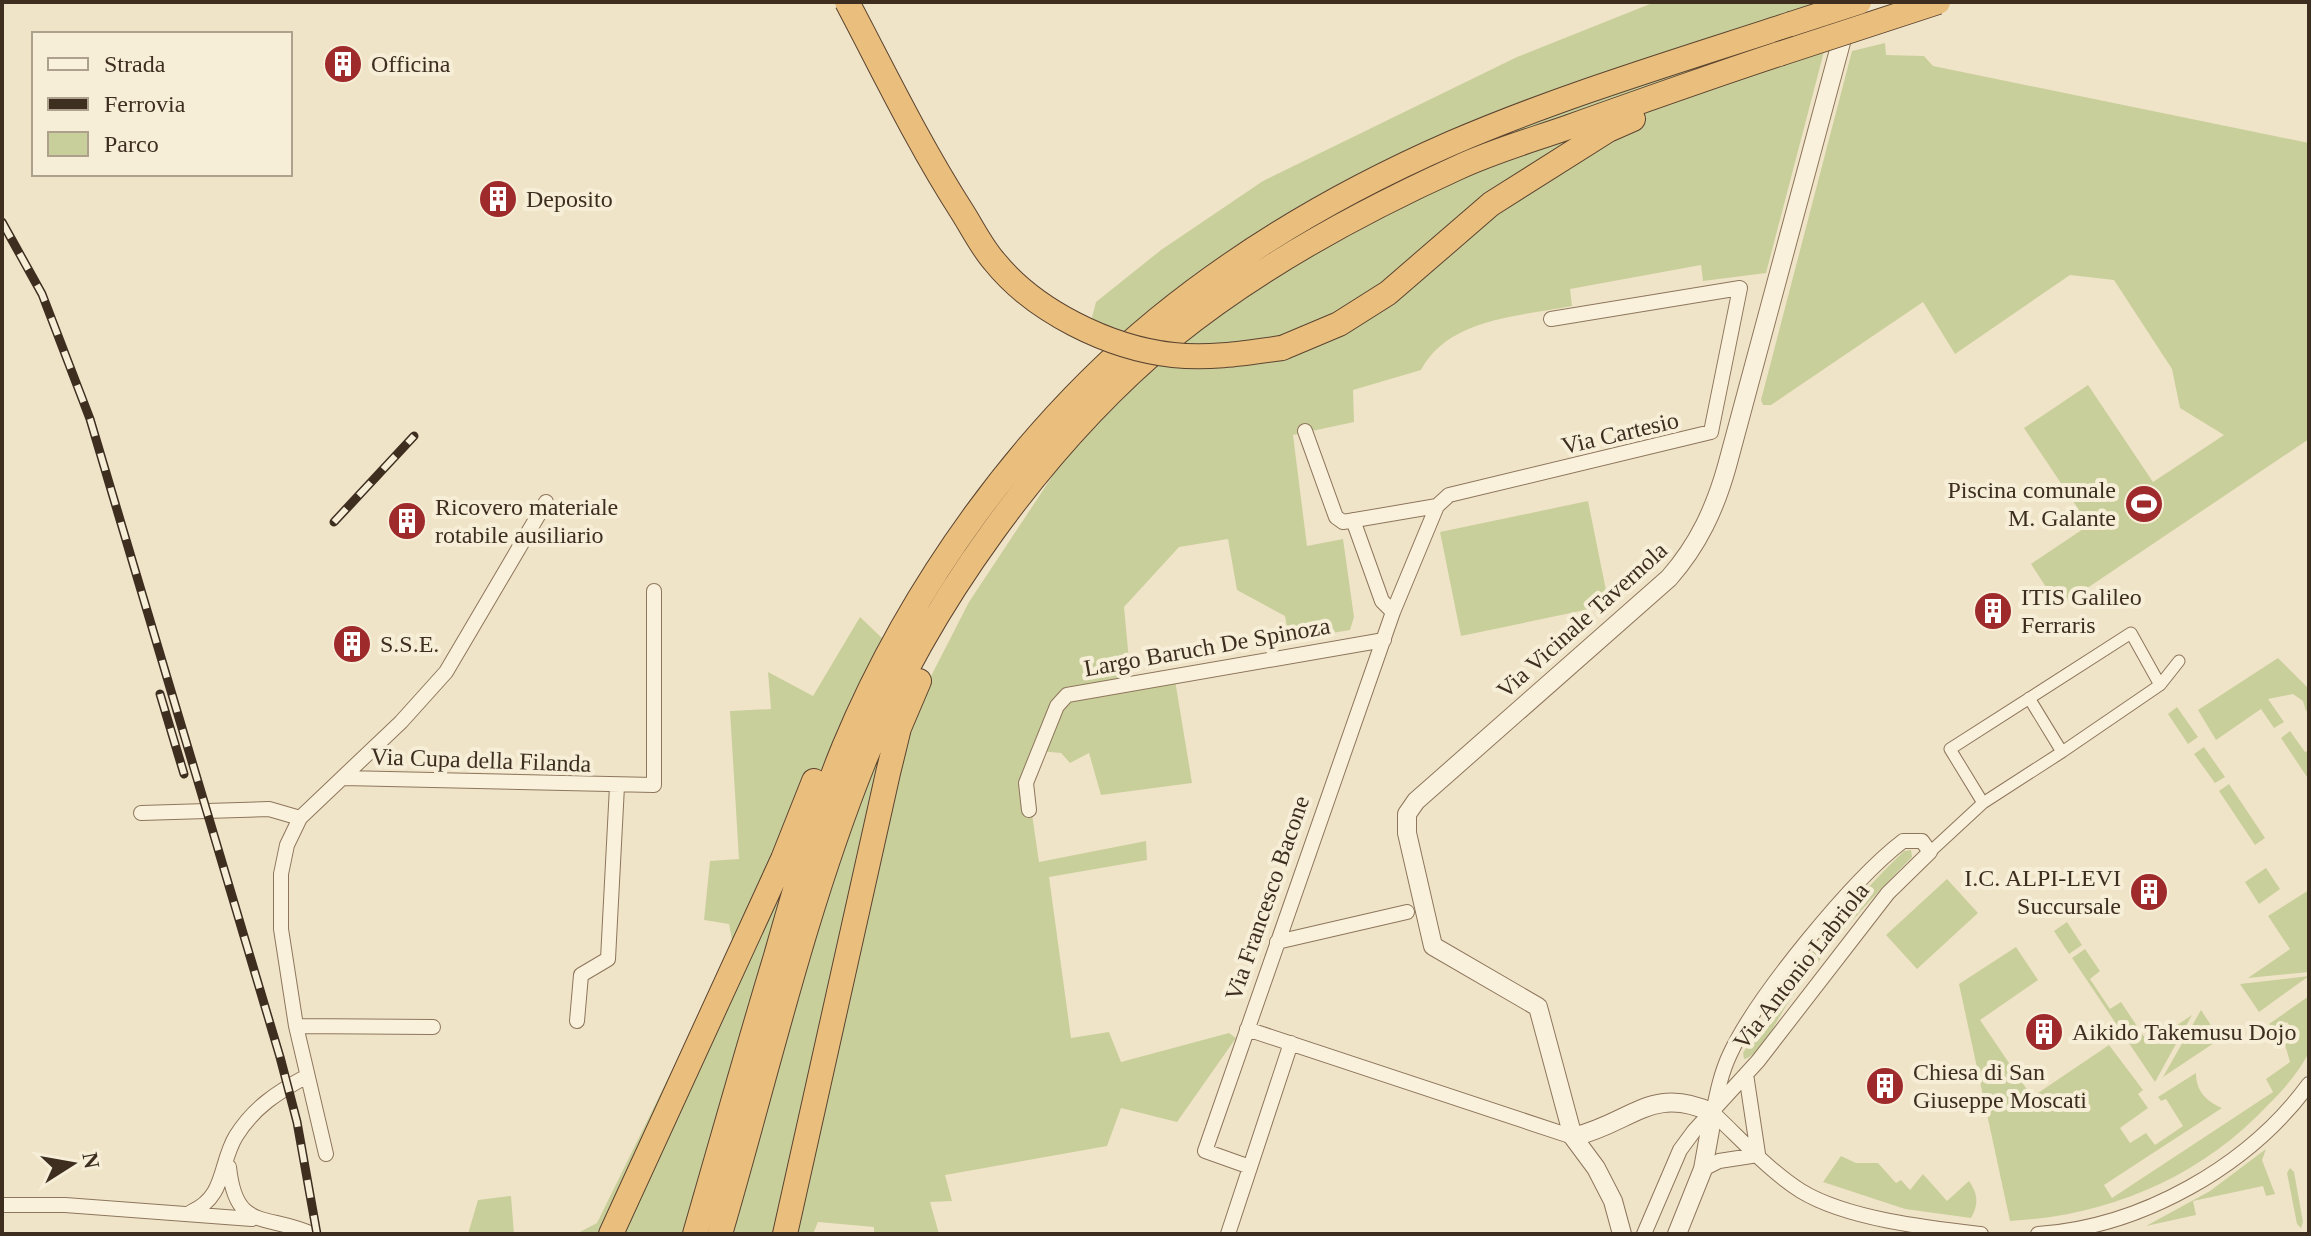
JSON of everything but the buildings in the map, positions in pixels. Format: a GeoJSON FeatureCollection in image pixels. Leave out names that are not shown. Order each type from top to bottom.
{"type":"FeatureCollection","features":[{"type":"Feature","properties":{"kind":"highway"},"geometry":{"type":"LineString","coordinates":[[847,2],[942,180],[994,262],[1023,289],[1072,323],[1124,344],[1160,353],[1222,357],[1282,348],[1351,316],[1388,293],[1491,204],[1608,130],[1667,103],[1708,78]]}},
{"type":"Feature","properties":{"kind":"highway"},"geometry":{"type":"LineString","coordinates":[[611,1234],[783,859],[845,705],[872,659],[916,607],[1021,458],[1079,393],[1161,317],[1332,203],[1452,143],[1640,73],[1859,2]]}},
{"type":"Feature","properties":{"kind":"highway"},"geometry":{"type":"LineString","coordinates":[[708,1230],[850,799],[911,662],[985,545],[1039,476],[1130,374],[1174,336],[1281,262],[1344,224],[1461,166],[1708,78],[1938,2]]}},
{"type":"Feature","properties":{"kind":"highway"},"geometry":{"type":"LineString","coordinates":[[785,1234],[899,728],[985,545]]}},
{"type":"Feature","properties":{"kind":"highway"},"geometry":{"type":"LineString","coordinates":[[708,1230],[822,805],[866,700],[916,607]]}},
{"type":"Feature","properties":{"kind":"street","name":"Via Vicinale Tavernola"},"geometry":{"type":"LineString","coordinates":[[1573,1137],[1538,1007],[1433,946],[1407,833],[1407,814],[1416,801],[1669,578],[1688,557],[1705,527],[1727,466],[1852,2]]}},
{"type":"Feature","properties":{"kind":"street","name":"Via Cartesio"},"geometry":{"type":"LineString","coordinates":[[1353,520],[1437,506],[1449,495],[1711,432],[1740,288],[1551,319]]}},
{"type":"Feature","properties":{"kind":"street"},"geometry":{"type":"LineString","coordinates":[[1305,431],[1336,517],[1343,522],[1353,520],[1382,601],[1393,612]]}},
{"type":"Feature","properties":{"kind":"street","name":"Via Cupa della Filanda"},"geometry":{"type":"LineString","coordinates":[[326,1154],[296,1026],[281,929],[281,874],[287,845],[300,818],[344,778],[446,672],[546,502]]}},
{"type":"Feature","properties":{"kind":"street","name":"Via Francesco Bacone"},"geometry":{"type":"LineString","coordinates":[[1437,506],[1393,612],[1247,1029],[1573,1137]]}},
{"type":"Feature","properties":{"kind":"street","name":"Via Cupa della Filanda"},"geometry":{"type":"LineString","coordinates":[[344,778],[654,785],[654,591]]}},
{"type":"Feature","properties":{"kind":"street"},"geometry":{"type":"LineString","coordinates":[[1983,803],[1950,749],[2131,633],[2160,685]]}},
{"type":"Feature","properties":{"kind":"street","name":"Largo Baruch De Spinoza"},"geometry":{"type":"LineString","coordinates":[[1029,810],[1026,783],[1057,706],[1067,695],[1384,640]]}},
{"type":"Feature","properties":{"kind":"street","name":"Via Antonio Labriola"},"geometry":{"type":"LineString","coordinates":[[1644,1234],[1680,1150],[1746,1074],[1888,893],[1983,803],[2160,685],[2179,661]]}},
{"type":"Feature","properties":{"kind":"street"},"geometry":{"type":"LineString","coordinates":[[2029,698],[2062,752]]}},
{"type":"Feature","properties":{"kind":"street","name":"Via Cupa della Filanda"},"geometry":{"type":"LineString","coordinates":[[577,1021],[581,975],[608,959],[617,786]]}},
{"type":"Feature","properties":{"kind":"street"},"geometry":{"type":"LineString","coordinates":[[141,813],[269,809],[300,818]]}},
{"type":"Feature","properties":{"kind":"street","name":"Via Antonio Labriola"},"geometry":{"type":"LineString","coordinates":[[1677,1234],[1703,1169],[1713,1113],[1730,1053],[1774,984],[1867,874],[1900,844],[1919,840],[1930,852]]}},
{"type":"Feature","properties":{"kind":"street"},"geometry":{"type":"LineString","coordinates":[[1277,942],[1407,912]]}},
{"type":"Feature","properties":{"kind":"street"},"geometry":{"type":"LineString","coordinates":[[296,1026],[433,1027]]}},
{"type":"Feature","properties":{"kind":"street"},"geometry":{"type":"LineString","coordinates":[[1247,1029],[1205,1151],[1250,1167]]}},
{"type":"Feature","properties":{"kind":"street"},"geometry":{"type":"LineString","coordinates":[[1228,1234],[1291,1043]]}},
{"type":"Feature","properties":{"kind":"street"},"geometry":{"type":"LineString","coordinates":[[1746,1074],[1758,1155]]}},
{"type":"Feature","properties":{"kind":"street"},"geometry":{"type":"LineString","coordinates":[[178,1213],[203,1207],[215,1195],[242,1127],[267,1098],[307,1076]]}},
{"type":"Feature","properties":{"kind":"street"},"geometry":{"type":"LineString","coordinates":[[2038,1234],[2086,1227],[2116,1218],[2202,1180],[2278,1124],[2309,1084]]}},
{"type":"Feature","properties":{"kind":"street"},"geometry":{"type":"LineString","coordinates":[[1622,1234],[1613,1201],[1596,1168],[1573,1137],[1606,1127],[1660,1101],[1691,1103],[1713,1113],[1780,1176],[1824,1201],[1932,1228],[1981,1234]]}},
{"type":"Feature","properties":{"kind":"street"},"geometry":{"type":"LineString","coordinates":[[1703,1169],[1719,1161],[1758,1155]]}},
{"type":"Feature","properties":{"kind":"street"},"geometry":{"type":"LineString","coordinates":[[228,1158],[237,1201],[252,1219]]}},
{"type":"Feature","properties":{"kind":"street"},"geometry":{"type":"LineString","coordinates":[[2,1205],[252,1219],[291,1225],[312,1234]]}},
{"type":"Feature","properties":{"kind":"green space"},"geometry":{"type":"Polygon","coordinates":[[[1655,2],[1837,2],[1766,273],[1703,281],[1701,265],[1570,289],[1572,306],[1509,317],[1467,330],[1449,339],[1433,353],[1421,370],[1353,390],[1354,422],[1293,435],[1307,546],[1343,539],[1354,617],[1350,630],[1266,644],[1287,627],[1285,616],[1237,590],[1228,539],[1179,547],[1124,607],[1131,682],[1174,674],[1192,783],[1101,795],[1089,753],[1070,763],[1061,753],[1039,751],[1027,780],[1039,862],[1146,841],[1147,860],[1049,877],[1071,1038],[1109,1032],[1121,1062],[1229,1033],[1236,1038],[1177,1122],[1121,1108],[1107,1146],[945,1175],[952,1201],[930,1202],[939,1234],[874,1234],[874,1227],[818,1222],[813,1234],[576,1234],[597,1223],[733,946],[729,924],[704,920],[710,861],[739,859],[730,711],[771,709],[768,672],[813,696],[860,617],[928,682],[969,602],[1075,442],[1156,365],[1091,321],[1096,302],[1161,250],[1263,181],[1517,57],[1655,2]]]}},
{"type":"Feature","properties":{"kind":"green space"},"geometry":{"type":"Polygon","coordinates":[[[1885,43],[1886,55],[1924,56],[1933,66],[2309,143],[2309,439],[2059,607],[2031,564],[2089,525],[2024,428],[2088,385],[2153,482],[2224,435],[2180,408],[2172,369],[2114,280],[2070,275],[1955,354],[1923,302],[1771,405],[1763,405],[1761,400],[1852,51],[1885,43]]]}},
{"type":"Feature","properties":{"kind":"green space"},"geometry":{"type":"Polygon","coordinates":[[[1588,501],[1609,605],[1461,636],[1440,532],[1588,501]]]}},
{"type":"Feature","properties":{"kind":"green space"},"geometry":{"type":"Polygon","coordinates":[[[2278,658],[2309,689],[2309,710],[2306,711],[2303,701],[2293,694],[2268,699],[2284,722],[2274,728],[2261,709],[2216,740],[2198,710],[2278,658]]]}},
{"type":"Feature","properties":{"kind":"green space"},"geometry":{"type":"Polygon","coordinates":[[[2177,707],[2198,737],[2188,744],[2168,714],[2177,707]]]}},
{"type":"Feature","properties":{"kind":"green space"},"geometry":{"type":"Polygon","coordinates":[[[2290,731],[2305,752],[2309,750],[2309,780],[2281,738],[2290,731]]]}},
{"type":"Feature","properties":{"kind":"green space"},"geometry":{"type":"Polygon","coordinates":[[[2204,747],[2225,777],[2215,783],[2194,754],[2204,747]]]}},
{"type":"Feature","properties":{"kind":"green space"},"geometry":{"type":"Polygon","coordinates":[[[2229,784],[2265,838],[2255,845],[2219,791],[2229,784]]]}},
{"type":"Feature","properties":{"kind":"green space"},"geometry":{"type":"Polygon","coordinates":[[[1911,850],[1912,857],[1862,909],[1802,983],[1763,1044],[1744,1059],[1743,1053],[1760,1025],[1817,946],[1881,874],[1904,851],[1911,850]]]}},
{"type":"Feature","properties":{"kind":"green space"},"geometry":{"type":"Polygon","coordinates":[[[2266,868],[2280,889],[2259,904],[2245,882],[2266,868]]]}},
{"type":"Feature","properties":{"kind":"green space"},"geometry":{"type":"Polygon","coordinates":[[[1947,879],[1978,913],[1917,969],[1886,935],[1947,879]]]}},
{"type":"Feature","properties":{"kind":"green space"},"geometry":{"type":"Polygon","coordinates":[[[2309,890],[2309,972],[2248,978],[2290,949],[2268,916],[2309,890]]]}},
{"type":"Feature","properties":{"kind":"green space"},"geometry":{"type":"Polygon","coordinates":[[[2067,922],[2082,945],[2069,954],[2054,931],[2067,922]]]}},
{"type":"Feature","properties":{"kind":"green space"},"geometry":{"type":"Polygon","coordinates":[[[2016,947],[2038,980],[1980,1020],[2032,1097],[2109,1045],[2143,1090],[2138,1094],[2148,1108],[2120,1128],[2130,1143],[2146,1133],[2155,1145],[2183,1126],[2166,1099],[2161,1101],[2158,1097],[2196,1073],[2203,1095],[2222,1108],[2104,1185],[2112,1198],[2273,1092],[2266,1079],[2290,1062],[2284,1041],[2295,1033],[2287,1022],[2277,1030],[2269,1024],[2309,996],[2307,1056],[2285,1087],[2242,1130],[2183,1172],[2118,1201],[2083,1211],[2010,1221],[1959,984],[2016,947]]]}},
{"type":"Feature","properties":{"kind":"green space"},"geometry":{"type":"Polygon","coordinates":[[[2085,949],[2100,971],[2090,979],[2110,1009],[2121,1002],[2149,1044],[2192,1015],[2155,1082],[2072,958],[2085,949]]]}},
{"type":"Feature","properties":{"kind":"green space"},"geometry":{"type":"Polygon","coordinates":[[[2309,976],[2259,1012],[2240,984],[2309,976]]]}},
{"type":"Feature","properties":{"kind":"green space"},"geometry":{"type":"Polygon","coordinates":[[[2201,1010],[2220,1039],[2163,1077],[2201,1010]]]}},
{"type":"Feature","properties":{"kind":"green space"},"geometry":{"type":"Polygon","coordinates":[[[2266,1149],[2262,1160],[2275,1194],[2266,1196],[2263,1186],[2193,1201],[2196,1215],[2146,1226],[2210,1191],[2266,1149]]]}},
{"type":"Feature","properties":{"kind":"green space"},"geometry":{"type":"Polygon","coordinates":[[[1841,1156],[1856,1163],[1878,1163],[1896,1183],[1901,1180],[1910,1190],[1923,1174],[1947,1201],[1969,1181],[1976,1199],[1974,1213],[1971,1218],[1905,1209],[1823,1182],[1841,1156]]]}},
{"type":"Feature","properties":{"kind":"green space"},"geometry":{"type":"Polygon","coordinates":[[[2290,1168],[2294,1172],[2303,1222],[2301,1228],[2297,1224],[2287,1173],[2290,1168]]]}},
{"type":"Feature","properties":{"kind":"green space"},"geometry":{"type":"Polygon","coordinates":[[[511,1196],[514,1234],[468,1234],[478,1200],[511,1196]]]}},
{"type":"Feature","properties":{"kind":"railway"},"geometry":{"type":"LineString","coordinates":[[2,222],[42,294],[90,419],[280,1057],[297,1122],[317,1234]]}},
{"type":"Feature","properties":{"kind":"railway"},"geometry":{"type":"LineString","coordinates":[[334,522],[414,436]]}},
{"type":"Feature","properties":{"kind":"railway"},"geometry":{"type":"LineString","coordinates":[[160,694],[184,774]]}},
{"type":"Feature","properties":{"kind":"place","name":"Officina"},"geometry":{"type":"Point","coordinates":[343,64]}},
{"type":"Feature","properties":{"kind":"place","name":"Deposito"},"geometry":{"type":"Point","coordinates":[498,199]}},
{"type":"Feature","properties":{"kind":"place","name":"Piscina comunale M. Galante"},"geometry":{"type":"Point","coordinates":[2144,504]}},
{"type":"Feature","properties":{"kind":"place","name":"Ricovero materiale rotabile ausiliario"},"geometry":{"type":"Point","coordinates":[407,521]}},
{"type":"Feature","properties":{"kind":"place","name":"ITIS Galileo Ferraris"},"geometry":{"type":"Point","coordinates":[1993,611]}},
{"type":"Feature","properties":{"kind":"place","name":"S.S.E."},"geometry":{"type":"Point","coordinates":[352,644]}},
{"type":"Feature","properties":{"kind":"place","name":"I.C. ALPI-LEVI Succursale"},"geometry":{"type":"Point","coordinates":[2149,892]}},
{"type":"Feature","properties":{"kind":"place","name":"Aikido Takemusu Dojo"},"geometry":{"type":"Point","coordinates":[2044,1032]}},
{"type":"Feature","properties":{"kind":"place","name":"Chiesa di San Giuseppe Moscati"},"geometry":{"type":"Point","coordinates":[1885,1086]}}]}
